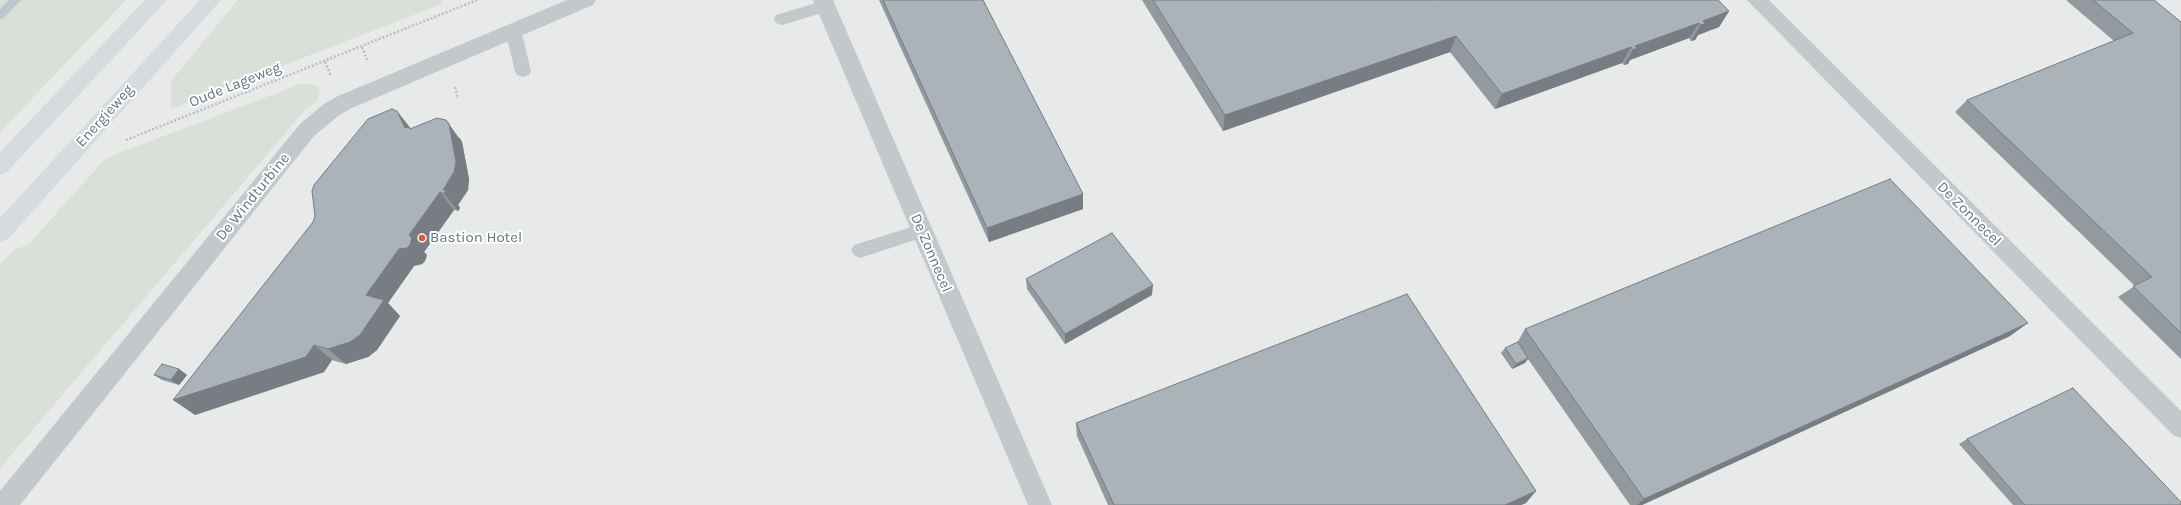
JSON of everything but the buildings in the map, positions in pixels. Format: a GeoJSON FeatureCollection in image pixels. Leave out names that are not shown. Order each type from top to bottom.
{"type":"FeatureCollection","features":[{"type":"Feature","properties":{"kind":"main road"},"geometry":{"type":"LineString","coordinates":[[0,166],[157,0]]}},
{"type":"Feature","properties":{"kind":"main road","name":"Energieweg"},"geometry":{"type":"LineString","coordinates":[[0,232],[211,0]]}},
{"type":"Feature","properties":{"kind":"street","name":"De Windturbine"},"geometry":{"type":"LineString","coordinates":[[4,505],[307,130],[331,110],[345,102],[586,0]]}},
{"type":"Feature","properties":{"kind":"street","name":"De Zonnecel"},"geometry":{"type":"LineString","coordinates":[[1757,0],[2181,427]]}},
{"type":"Feature","properties":{"kind":"street","name":"De Zonnecel"},"geometry":{"type":"LineString","coordinates":[[824,3],[1040,505]]}},
{"type":"Feature","properties":{"kind":"lane"},"geometry":{"type":"LineString","coordinates":[[782,19],[824,3]]}},
{"type":"Feature","properties":{"kind":"lane"},"geometry":{"type":"LineString","coordinates":[[513,30],[523,71]]}},
{"type":"Feature","properties":{"kind":"lane"},"geometry":{"type":"LineString","coordinates":[[860,250],[921,231]]}},
{"type":"Feature","properties":{"kind":"path","name":"Oude Lageweg"},"geometry":{"type":"LineString","coordinates":[[125,140],[477,0]]}},
{"type":"Feature","properties":{"kind":"shaded area"},"geometry":{"type":"Polygon","coordinates":[[[0,0],[2181,0],[2181,505],[0,505],[0,0]]]}},
{"type":"Feature","properties":{"kind":"shaded area"},"geometry":{"type":"Polygon","coordinates":[[[0,0],[126,0],[0,132],[0,0]]]}},
{"type":"Feature","properties":{"kind":"shaded area"},"geometry":{"type":"Polygon","coordinates":[[[238,0],[441,0],[442,4],[171,109],[171,81],[238,0]]]}},
{"type":"Feature","properties":{"kind":"shaded area"},"geometry":{"type":"Polygon","coordinates":[[[301,84],[311,84],[318,87],[320,92],[316,102],[305,110],[0,468],[0,265],[13,251],[29,244],[106,158],[301,84]]]}},
{"type":"Feature","properties":{"kind":"waterway"},"geometry":{"type":"LineString","coordinates":[[0,15],[16,0]]}},
{"type":"Feature","properties":{"kind":"place","name":"Bastion Hotel"},"geometry":{"type":"Point","coordinates":[422,238]}}]}
